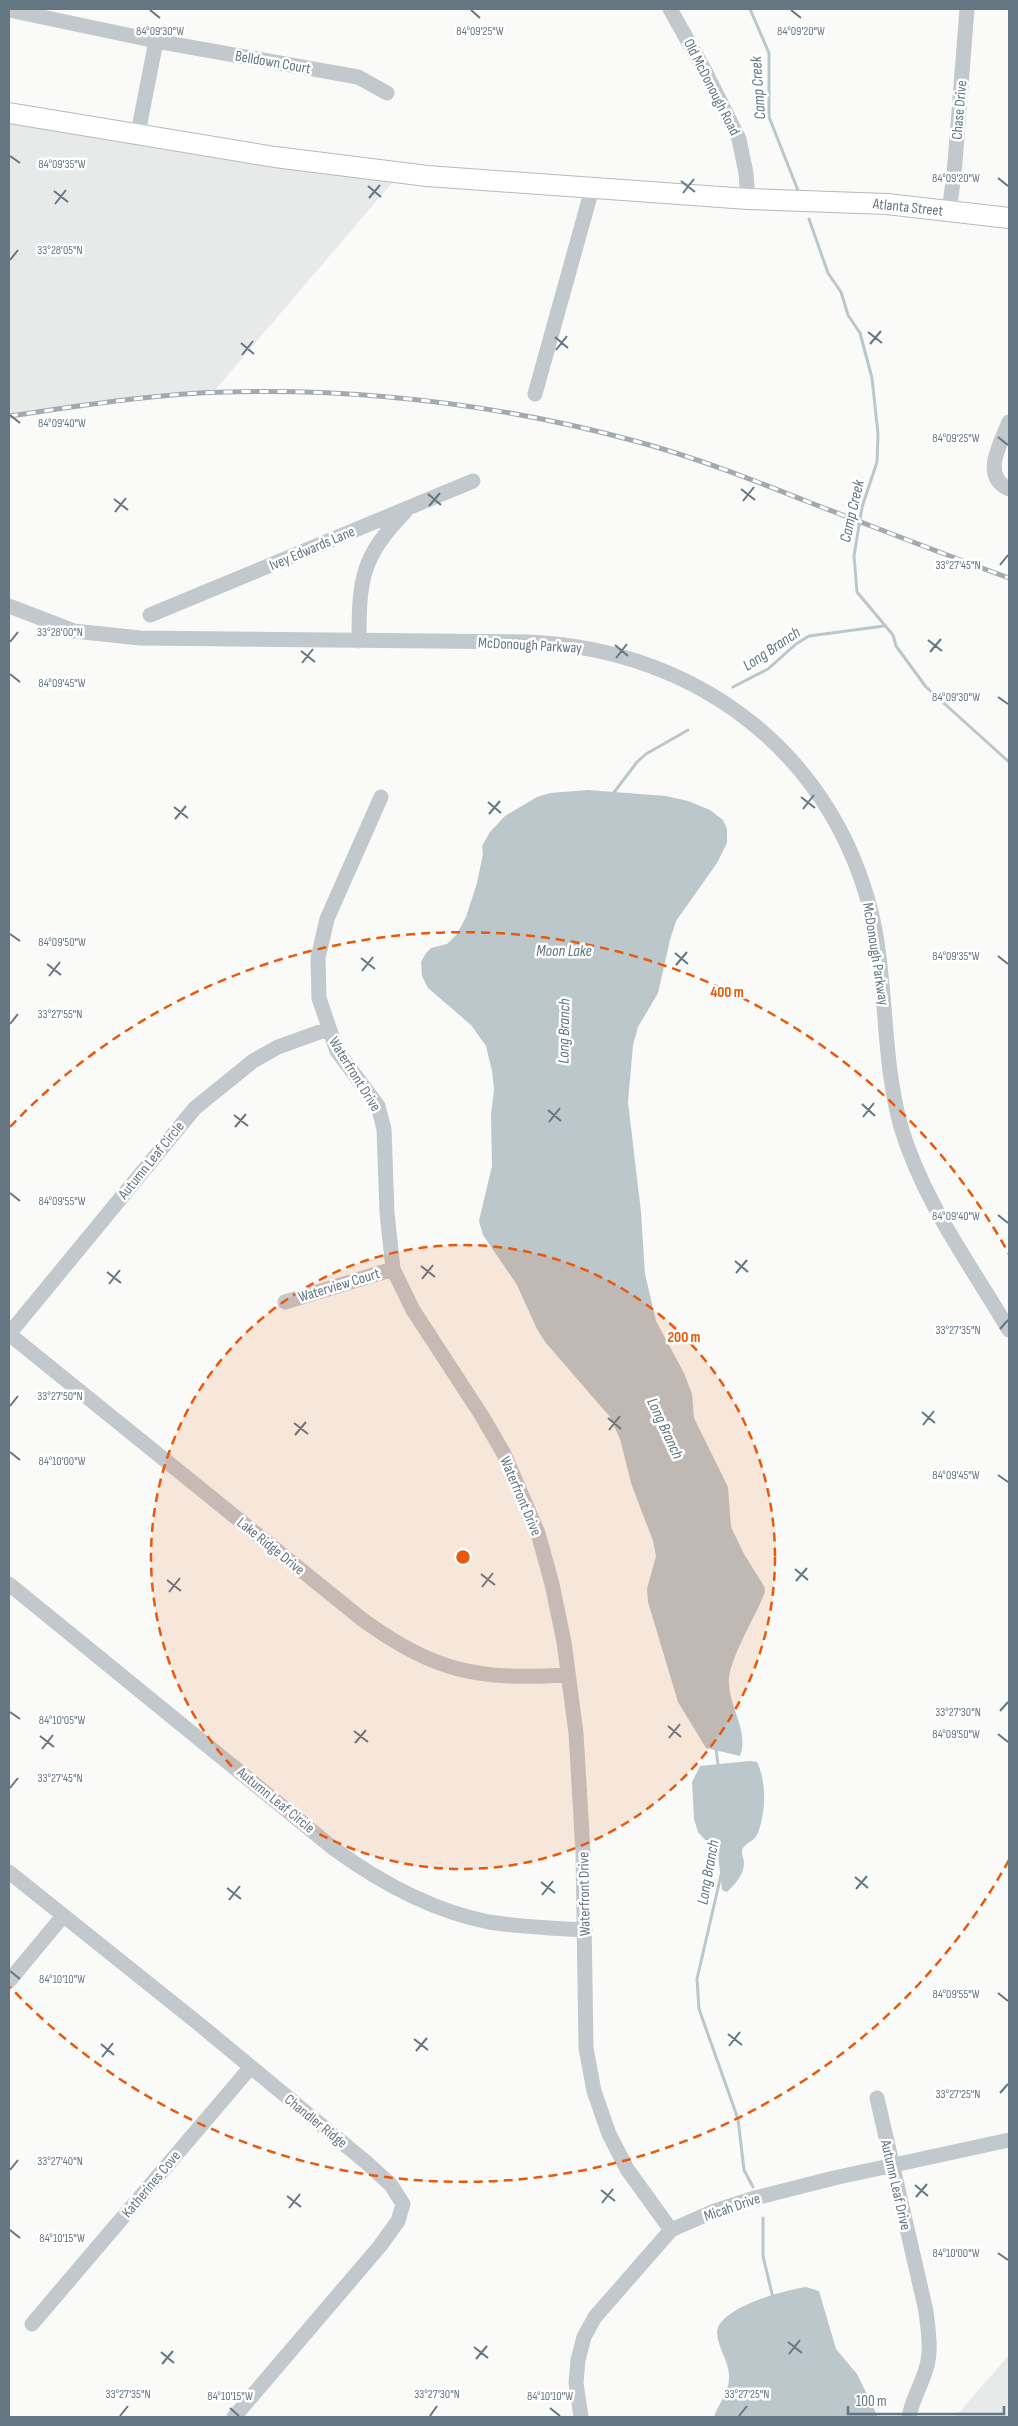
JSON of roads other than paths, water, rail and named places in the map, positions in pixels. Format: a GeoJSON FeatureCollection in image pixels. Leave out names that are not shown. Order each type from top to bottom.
{"type":"FeatureCollection","features":[{"type":"Feature","properties":{"kind":"main road","name":"Atlanta Street"},"geometry":{"type":"LineString","coordinates":[[9,112],[275,157],[427,176],[748,199],[887,204],[1009,218]]}},
{"type":"Feature","properties":{"kind":"street","name":"Old McDonough Road"},"geometry":{"type":"LineString","coordinates":[[670,9],[706,73],[739,139],[746,173],[748,199]]}},
{"type":"Feature","properties":{"kind":"street","name":"Chase Drive"},"geometry":{"type":"LineString","coordinates":[[949,211],[954,175],[967,9]]}},
{"type":"Feature","properties":{"kind":"street","name":"Belldown Court"},"geometry":{"type":"LineString","coordinates":[[9,10],[156,41],[358,76],[387,93]]}},
{"type":"Feature","properties":{"kind":"street"},"geometry":{"type":"LineString","coordinates":[[138,133],[156,41]]}},
{"type":"Feature","properties":{"kind":"street"},"geometry":{"type":"LineString","coordinates":[[535,394],[592,189]]}},
{"type":"Feature","properties":{"kind":"street"},"geometry":{"type":"LineString","coordinates":[[1009,422],[993,467],[998,482],[1009,489]]}},
{"type":"Feature","properties":{"kind":"street","name":"Ivey Edwards Lane"},"geometry":{"type":"LineString","coordinates":[[150,615],[473,481]]}},
{"type":"Feature","properties":{"kind":"street"},"geometry":{"type":"LineString","coordinates":[[359,641],[359,592],[369,560],[382,535],[410,507]]}},
{"type":"Feature","properties":{"kind":"street","name":"McDonough Parkway"},"geometry":{"type":"LineString","coordinates":[[9,606],[74,631],[140,638],[550,643],[614,653],[671,673],[712,694],[752,722],[786,755],[830,812],[849,850],[865,888],[875,933],[897,1109],[911,1157],[935,1208],[1009,1330]]}},
{"type":"Feature","properties":{"kind":"street","name":"Waterfront Drive"},"geometry":{"type":"LineString","coordinates":[[381,797],[327,919],[318,958],[319,998],[337,1051],[378,1106],[382,1121],[387,1213],[393,1269],[418,1318],[482,1416],[524,1497],[538,1533],[552,1584],[568,1675],[581,1787],[586,2048],[594,2090],[609,2134],[626,2169],[672,2230]]}},
{"type":"Feature","properties":{"kind":"street","name":"Autumn Leaf Circle"},"geometry":{"type":"LineString","coordinates":[[9,1334],[195,1108],[252,1061],[278,1047],[328,1029]]}},
{"type":"Feature","properties":{"kind":"street","name":"Waterview Court"},"geometry":{"type":"LineString","coordinates":[[285,1302],[393,1269]]}},
{"type":"Feature","properties":{"kind":"street","name":"Lake Ridge Drive"},"geometry":{"type":"LineString","coordinates":[[9,1334],[363,1620],[403,1647],[427,1660],[470,1672],[522,1677],[568,1675]]}},
{"type":"Feature","properties":{"kind":"street","name":"Autumn Leaf Circle"},"geometry":{"type":"LineString","coordinates":[[9,1584],[333,1848],[379,1878],[425,1900],[487,1921],[521,1926],[584,1930]]}},
{"type":"Feature","properties":{"kind":"street","name":"Chandler Ridge"},"geometry":{"type":"LineString","coordinates":[[9,1872],[199,2024],[367,2163],[391,2185],[403,2204],[398,2220],[380,2246],[234,2417]]}},
{"type":"Feature","properties":{"kind":"street"},"geometry":{"type":"LineString","coordinates":[[9,1981],[63,1916]]}},
{"type":"Feature","properties":{"kind":"street","name":"Katherines Cove"},"geometry":{"type":"LineString","coordinates":[[32,2324],[250,2068]]}},
{"type":"Feature","properties":{"kind":"street","name":"Autumn Leaf Drive"},"geometry":{"type":"LineString","coordinates":[[877,2098],[891,2166],[926,2311],[929,2336],[927,2368],[912,2402],[909,2417]]}},
{"type":"Feature","properties":{"kind":"street","name":"Micah Drive"},"geometry":{"type":"LineString","coordinates":[[581,2417],[576,2383],[578,2360],[584,2338],[595,2316],[672,2230],[712,2212],[755,2198],[1009,2140]]}},
{"type":"Feature","properties":{"kind":"water","name":"Moon Lake"},"geometry":{"type":"Polygon","coordinates":[[[588,790],[666,796],[688,801],[710,810],[723,820],[727,829],[727,843],[717,863],[676,921],[658,993],[638,1027],[633,1045],[628,1102],[641,1212],[645,1274],[656,1321],[684,1373],[692,1394],[694,1418],[728,1487],[731,1527],[744,1554],[764,1586],[765,1592],[739,1647],[729,1678],[731,1698],[742,1737],[740,1756],[706,1748],[678,1702],[648,1602],[647,1589],[656,1556],[653,1541],[631,1483],[620,1439],[610,1417],[546,1343],[537,1329],[517,1285],[483,1235],[479,1221],[492,1166],[491,1115],[494,1089],[492,1071],[486,1046],[471,1025],[428,988],[422,976],[421,962],[426,953],[431,948],[447,944],[457,934],[466,917],[477,883],[483,854],[482,846],[490,832],[505,816],[537,797],[550,793],[588,790]]]}},
{"type":"Feature","properties":{"kind":"water"},"geometry":{"type":"Polygon","coordinates":[[[757,1762],[760,1770],[764,1788],[764,1808],[757,1835],[742,1850],[744,1867],[741,1875],[727,1892],[722,1890],[718,1854],[698,1832],[694,1819],[692,1782],[700,1766],[757,1762]]]}},
{"type":"Feature","properties":{"kind":"water"},"geometry":{"type":"Polygon","coordinates":[[[806,2287],[819,2291],[836,2349],[857,2374],[878,2417],[714,2417],[729,2383],[728,2366],[719,2345],[717,2333],[720,2324],[740,2308],[769,2296],[806,2287]]]}},
{"type":"Feature","properties":{"kind":"waterway","name":"Camp Creek"},"geometry":{"type":"LineString","coordinates":[[750,9],[769,53],[769,117],[799,193]]}},
{"type":"Feature","properties":{"kind":"waterway","name":"Camp Creek"},"geometry":{"type":"LineString","coordinates":[[809,219],[828,273],[841,292],[848,315],[860,333],[872,378],[878,434],[877,462],[862,507],[854,556],[857,592],[893,635],[896,646],[926,687],[1009,762]]}},
{"type":"Feature","properties":{"kind":"waterway","name":"Long Branch"},"geometry":{"type":"LineString","coordinates":[[733,687],[768,669],[796,644],[809,636],[884,626]]}},
{"type":"Feature","properties":{"kind":"waterway","name":"Long Branch"},"geometry":{"type":"LineString","coordinates":[[612,795],[637,762],[646,754],[688,730]]}},
{"type":"Feature","properties":{"kind":"waterway","name":"Long Branch"},"geometry":{"type":"LineString","coordinates":[[716,1749],[718,1765]]}},
{"type":"Feature","properties":{"kind":"waterway","name":"Long Branch"},"geometry":{"type":"LineString","coordinates":[[721,1875],[697,1979],[699,2009],[738,2119],[744,2170],[753,2187]]}},
{"type":"Feature","properties":{"kind":"waterway","name":"Long Branch"},"geometry":{"type":"LineString","coordinates":[[763,2218],[763,2256],[773,2298]]}},
{"type":"Feature","properties":{"kind":"railway"},"geometry":{"type":"LineString","coordinates":[[9,416],[144,398],[198,393],[276,391],[380,396],[483,409],[585,428],[680,454],[746,477],[1009,578]]}}]}
